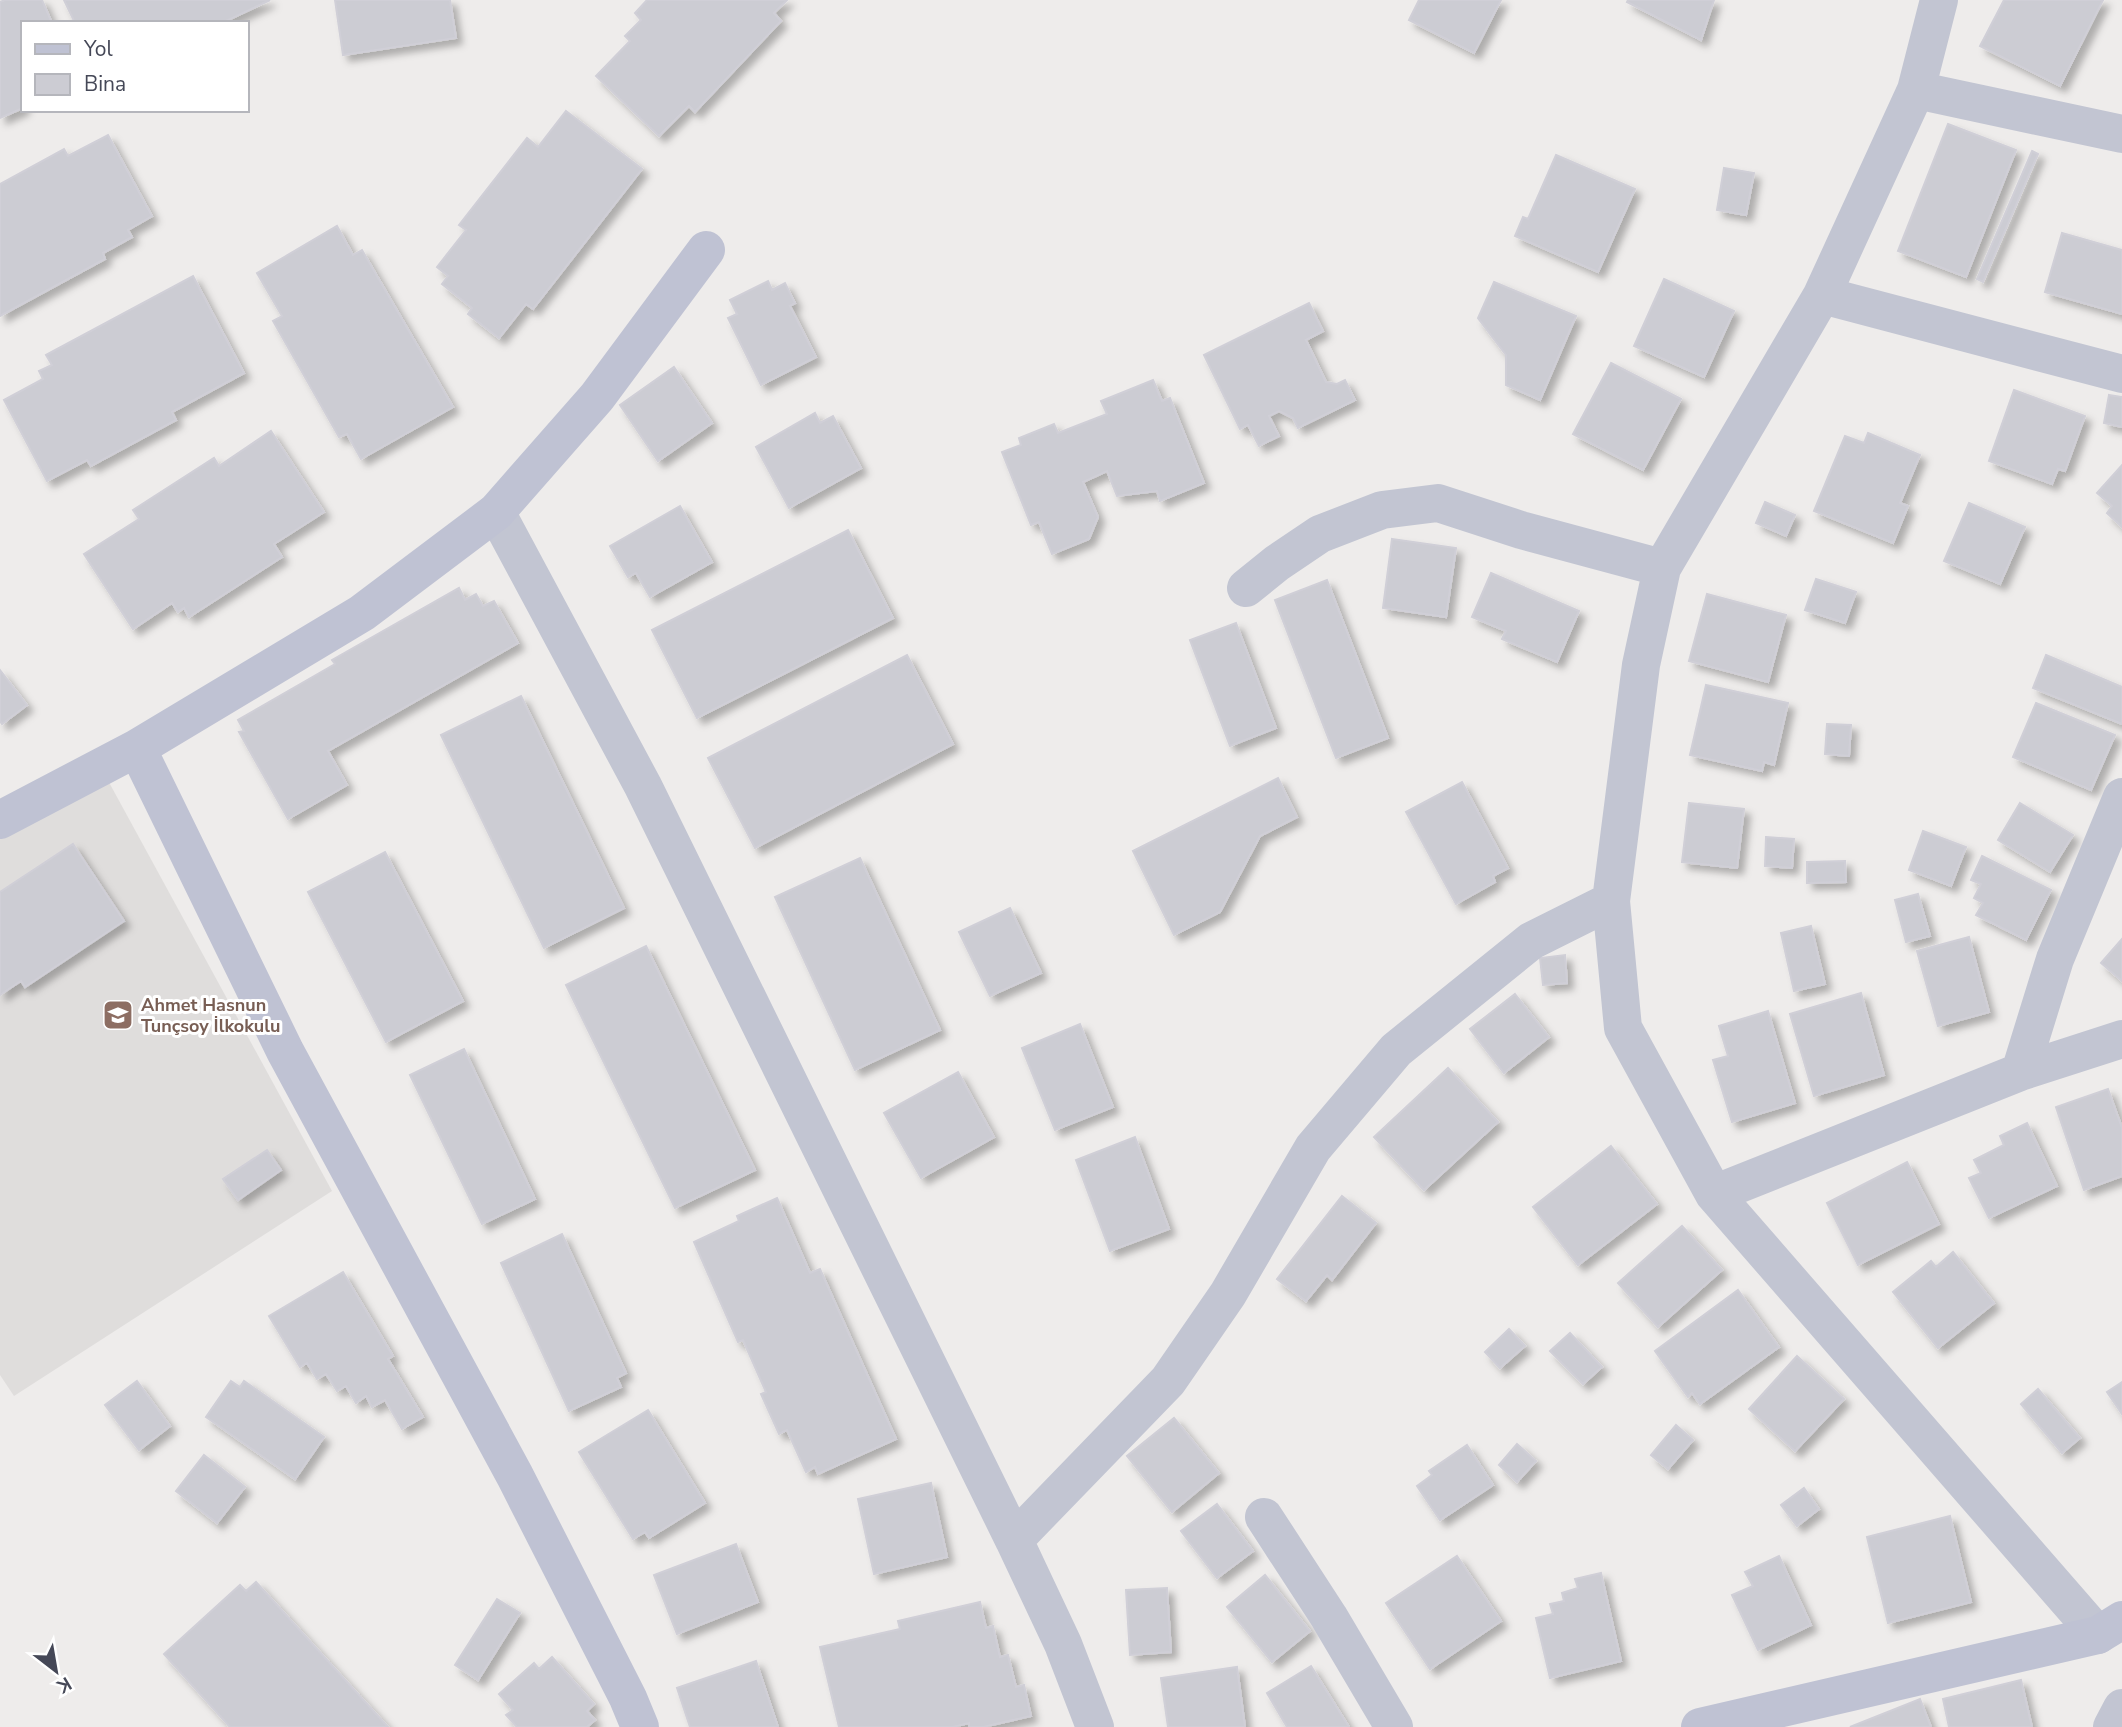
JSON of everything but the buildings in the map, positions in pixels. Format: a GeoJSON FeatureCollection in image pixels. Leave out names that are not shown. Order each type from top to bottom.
{"type":"FeatureCollection","features":[{"type":"Feature","properties":{"kind":"street"},"geometry":{"type":"LineString","coordinates":[[1700,1727],[2110,1628],[1714,1194],[1623,1028],[1611,901],[1641,665],[1662,568],[1822,295],[1916,90],[1939,0]]}},
{"type":"Feature","properties":{"kind":"street"},"geometry":{"type":"LineString","coordinates":[[1916,90],[2122,134]]}},
{"type":"Feature","properties":{"kind":"street"},"geometry":{"type":"LineString","coordinates":[[0,820],[137,748],[362,612],[496,512],[597,397],[706,250]]}},
{"type":"Feature","properties":{"kind":"street"},"geometry":{"type":"LineString","coordinates":[[1822,295],[2122,374]]}},
{"type":"Feature","properties":{"kind":"street"},"geometry":{"type":"LineString","coordinates":[[1246,588],[1320,534],[1382,510],[1438,503],[1521,530],[1662,568]]}},
{"type":"Feature","properties":{"kind":"street"},"geometry":{"type":"LineString","coordinates":[[496,512],[643,786],[1014,1540],[1063,1644],[1095,1727]]}},
{"type":"Feature","properties":{"kind":"street"},"geometry":{"type":"LineString","coordinates":[[137,748],[285,1051],[515,1476],[622,1686],[640,1727]]}},
{"type":"Feature","properties":{"kind":"street"},"geometry":{"type":"LineString","coordinates":[[2020,1072],[2055,959],[2122,797]]}},
{"type":"Feature","properties":{"kind":"street"},"geometry":{"type":"LineString","coordinates":[[1014,1540],[1167,1381],[1228,1294],[1313,1148],[1396,1050],[1531,941],[1611,901]]}},
{"type":"Feature","properties":{"kind":"street"},"geometry":{"type":"LineString","coordinates":[[1714,1194],[2020,1072],[2122,1039]]}},
{"type":"Feature","properties":{"kind":"street"},"geometry":{"type":"LineString","coordinates":[[1264,1517],[1329,1617],[1394,1727]]}},
{"type":"Feature","properties":{"kind":"street"},"geometry":{"type":"LineString","coordinates":[[2112,1727],[2122,1708]]}},
{"type":"Feature","properties":{"kind":"shaded area","name":"Ahmet Hasnun Tunçsoy İlkokulu"},"geometry":{"type":"Polygon","coordinates":[[[105,775],[332,1191],[14,1396],[0,1375],[0,838],[105,775]]]}},
{"type":"Feature","properties":{"kind":"place","name":"Ahmet Hasnun Tunçsoy İlkokulu"},"geometry":{"type":"Point","coordinates":[118,1015]}}]}
